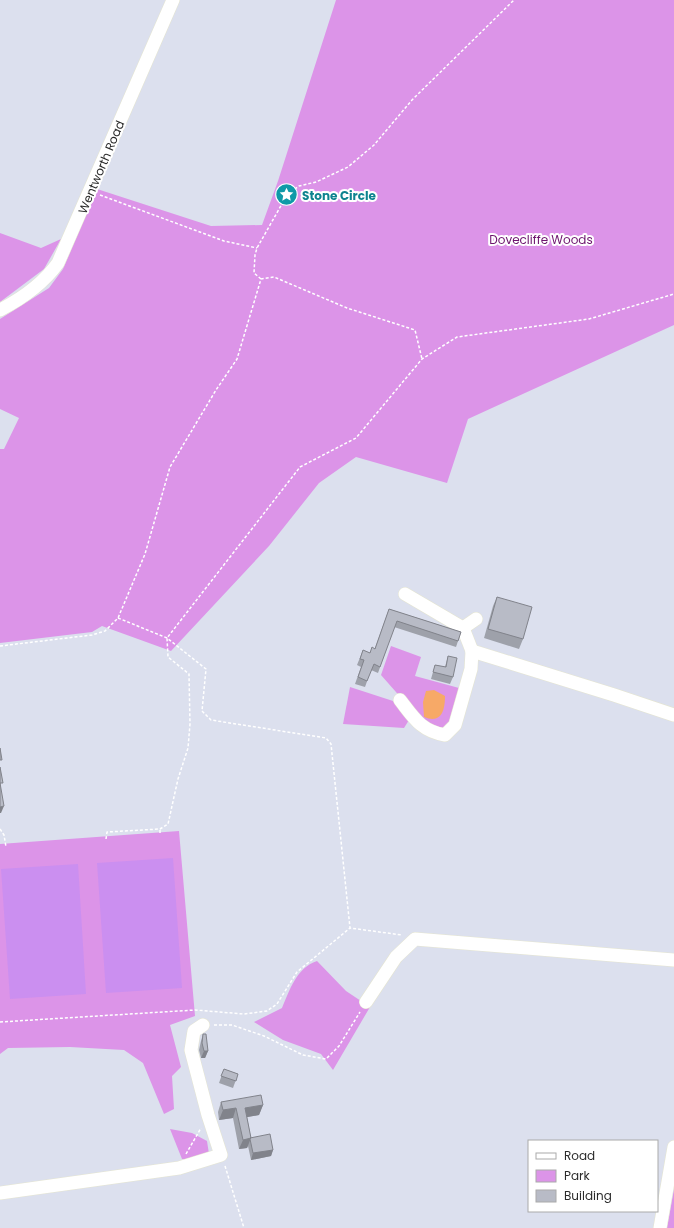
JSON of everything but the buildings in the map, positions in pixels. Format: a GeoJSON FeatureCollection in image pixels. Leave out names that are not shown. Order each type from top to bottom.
{"type":"FeatureCollection","features":[{"type":"Feature","properties":{"kind":"street","name":"Wentworth Road"},"geometry":{"type":"LineString","coordinates":[[0,310],[26,296],[50,273],[64,250],[172,0]]}},
{"type":"Feature","properties":{"kind":"street"},"geometry":{"type":"LineString","coordinates":[[400,700],[418,723],[431,733],[445,735],[455,725],[471,669],[472,651],[463,628],[405,594]]}},
{"type":"Feature","properties":{"kind":"street"},"geometry":{"type":"LineString","coordinates":[[463,628],[476,619]]}},
{"type":"Feature","properties":{"kind":"street"},"geometry":{"type":"LineString","coordinates":[[472,651],[607,692],[674,715]]}},
{"type":"Feature","properties":{"kind":"street"},"geometry":{"type":"LineString","coordinates":[[366,1002],[396,957],[415,939],[674,960]]}},
{"type":"Feature","properties":{"kind":"street"},"geometry":{"type":"LineString","coordinates":[[0,1193],[179,1168],[221,1155],[208,1115],[191,1050],[194,1031],[203,1025]]}},
{"type":"Feature","properties":{"kind":"street"},"geometry":{"type":"LineString","coordinates":[[660,1228],[674,1147]]}},
{"type":"Feature","properties":{"kind":"path"},"geometry":{"type":"LineString","coordinates":[[422,359],[415,330],[347,308],[274,277],[261,279],[254,273],[255,255],[257,248],[287,195],[299,186],[316,182],[348,167],[374,145],[412,100],[514,0]]}},
{"type":"Feature","properties":{"kind":"path"},"geometry":{"type":"LineString","coordinates":[[90,191],[224,241],[257,248]]}},
{"type":"Feature","properties":{"kind":"path"},"geometry":{"type":"LineString","coordinates":[[0,646],[92,635],[105,631],[118,618],[145,554],[170,468],[216,390],[237,359],[261,279]]}},
{"type":"Feature","properties":{"kind":"path"},"geometry":{"type":"LineString","coordinates":[[106,839],[107,832],[160,829],[168,824],[178,779],[188,748],[190,724],[189,674],[168,657],[167,638],[300,467],[356,438],[422,359],[456,337],[589,319],[674,294]]}},
{"type":"Feature","properties":{"kind":"path"},"geometry":{"type":"LineString","coordinates":[[118,618],[167,638],[206,669],[202,711],[211,720],[326,738],[331,744],[350,928]]}},
{"type":"Feature","properties":{"kind":"path"},"geometry":{"type":"LineString","coordinates":[[0,829],[4,835],[6,847]]}},
{"type":"Feature","properties":{"kind":"path"},"geometry":{"type":"LineString","coordinates":[[0,1022],[195,1010],[244,1014],[267,1011],[277,1004],[297,972],[350,928],[404,935],[415,939]]}},
{"type":"Feature","properties":{"kind":"path"},"geometry":{"type":"LineString","coordinates":[[203,1025],[232,1025],[264,1036],[303,1055],[326,1058],[339,1046],[366,1002]]}},
{"type":"Feature","properties":{"kind":"path"},"geometry":{"type":"LineString","coordinates":[[179,1168],[208,1115]]}},
{"type":"Feature","properties":{"kind":"path"},"geometry":{"type":"LineString","coordinates":[[221,1155],[244,1228]]}},
{"type":"Feature","properties":{"kind":"green space","name":"Dovecliffe Woods"},"geometry":{"type":"Polygon","coordinates":[[[336,0],[674,0],[674,325],[468,419],[447,483],[356,457],[319,483],[269,546],[171,651],[102,626],[92,632],[0,643],[0,449],[4,449],[19,418],[0,409],[0,319],[49,288],[63,269],[97,189],[211,226],[262,225],[278,181],[336,0]]]}},
{"type":"Feature","properties":{"kind":"green space"},"geometry":{"type":"Polygon","coordinates":[[[0,233],[41,248],[61,239],[44,269],[0,302],[0,233]]]}},
{"type":"Feature","properties":{"kind":"green space"},"geometry":{"type":"Polygon","coordinates":[[[391,646],[421,657],[415,676],[459,688],[447,729],[425,725],[381,675],[391,646]]]}},
{"type":"Feature","properties":{"kind":"green space"},"geometry":{"type":"Polygon","coordinates":[[[350,687],[393,701],[409,720],[404,728],[343,724],[350,687]]]}},
{"type":"Feature","properties":{"kind":"green space"},"geometry":{"type":"Polygon","coordinates":[[[179,831],[195,1016],[170,1025],[181,1067],[172,1076],[174,1109],[164,1114],[143,1063],[124,1050],[70,1047],[8,1048],[0,1054],[0,844],[179,831]]]}},
{"type":"Feature","properties":{"kind":"green space"},"geometry":{"type":"Polygon","coordinates":[[[317,961],[346,991],[370,1007],[333,1070],[321,1054],[283,1040],[254,1022],[282,1008],[291,987],[299,974],[310,964],[317,961]]]}},
{"type":"Feature","properties":{"kind":"green space"},"geometry":{"type":"Polygon","coordinates":[[[170,1129],[192,1133],[207,1141],[209,1154],[190,1159],[182,1159],[170,1129]]]}},
{"type":"Feature","properties":{"kind":"green space"},"geometry":{"type":"Polygon","coordinates":[[[674,1189],[674,1228],[667,1228],[674,1189]]]}},
{"type":"Feature","properties":{"kind":"shaded area"},"geometry":{"type":"Polygon","coordinates":[[[434,690],[445,696],[444,707],[441,715],[434,719],[430,719],[424,717],[423,702],[426,691],[434,690]]]}},
{"type":"Feature","properties":{"kind":"shaded area"},"geometry":{"type":"Polygon","coordinates":[[[173,858],[182,988],[106,993],[97,863],[173,858]]]}},
{"type":"Feature","properties":{"kind":"shaded area"},"geometry":{"type":"Polygon","coordinates":[[[78,864],[86,994],[10,999],[1,869],[78,864]]]}},
{"type":"Feature","properties":{"kind":"place","name":"Stone Circle"},"geometry":{"type":"Point","coordinates":[287,195]}}]}
